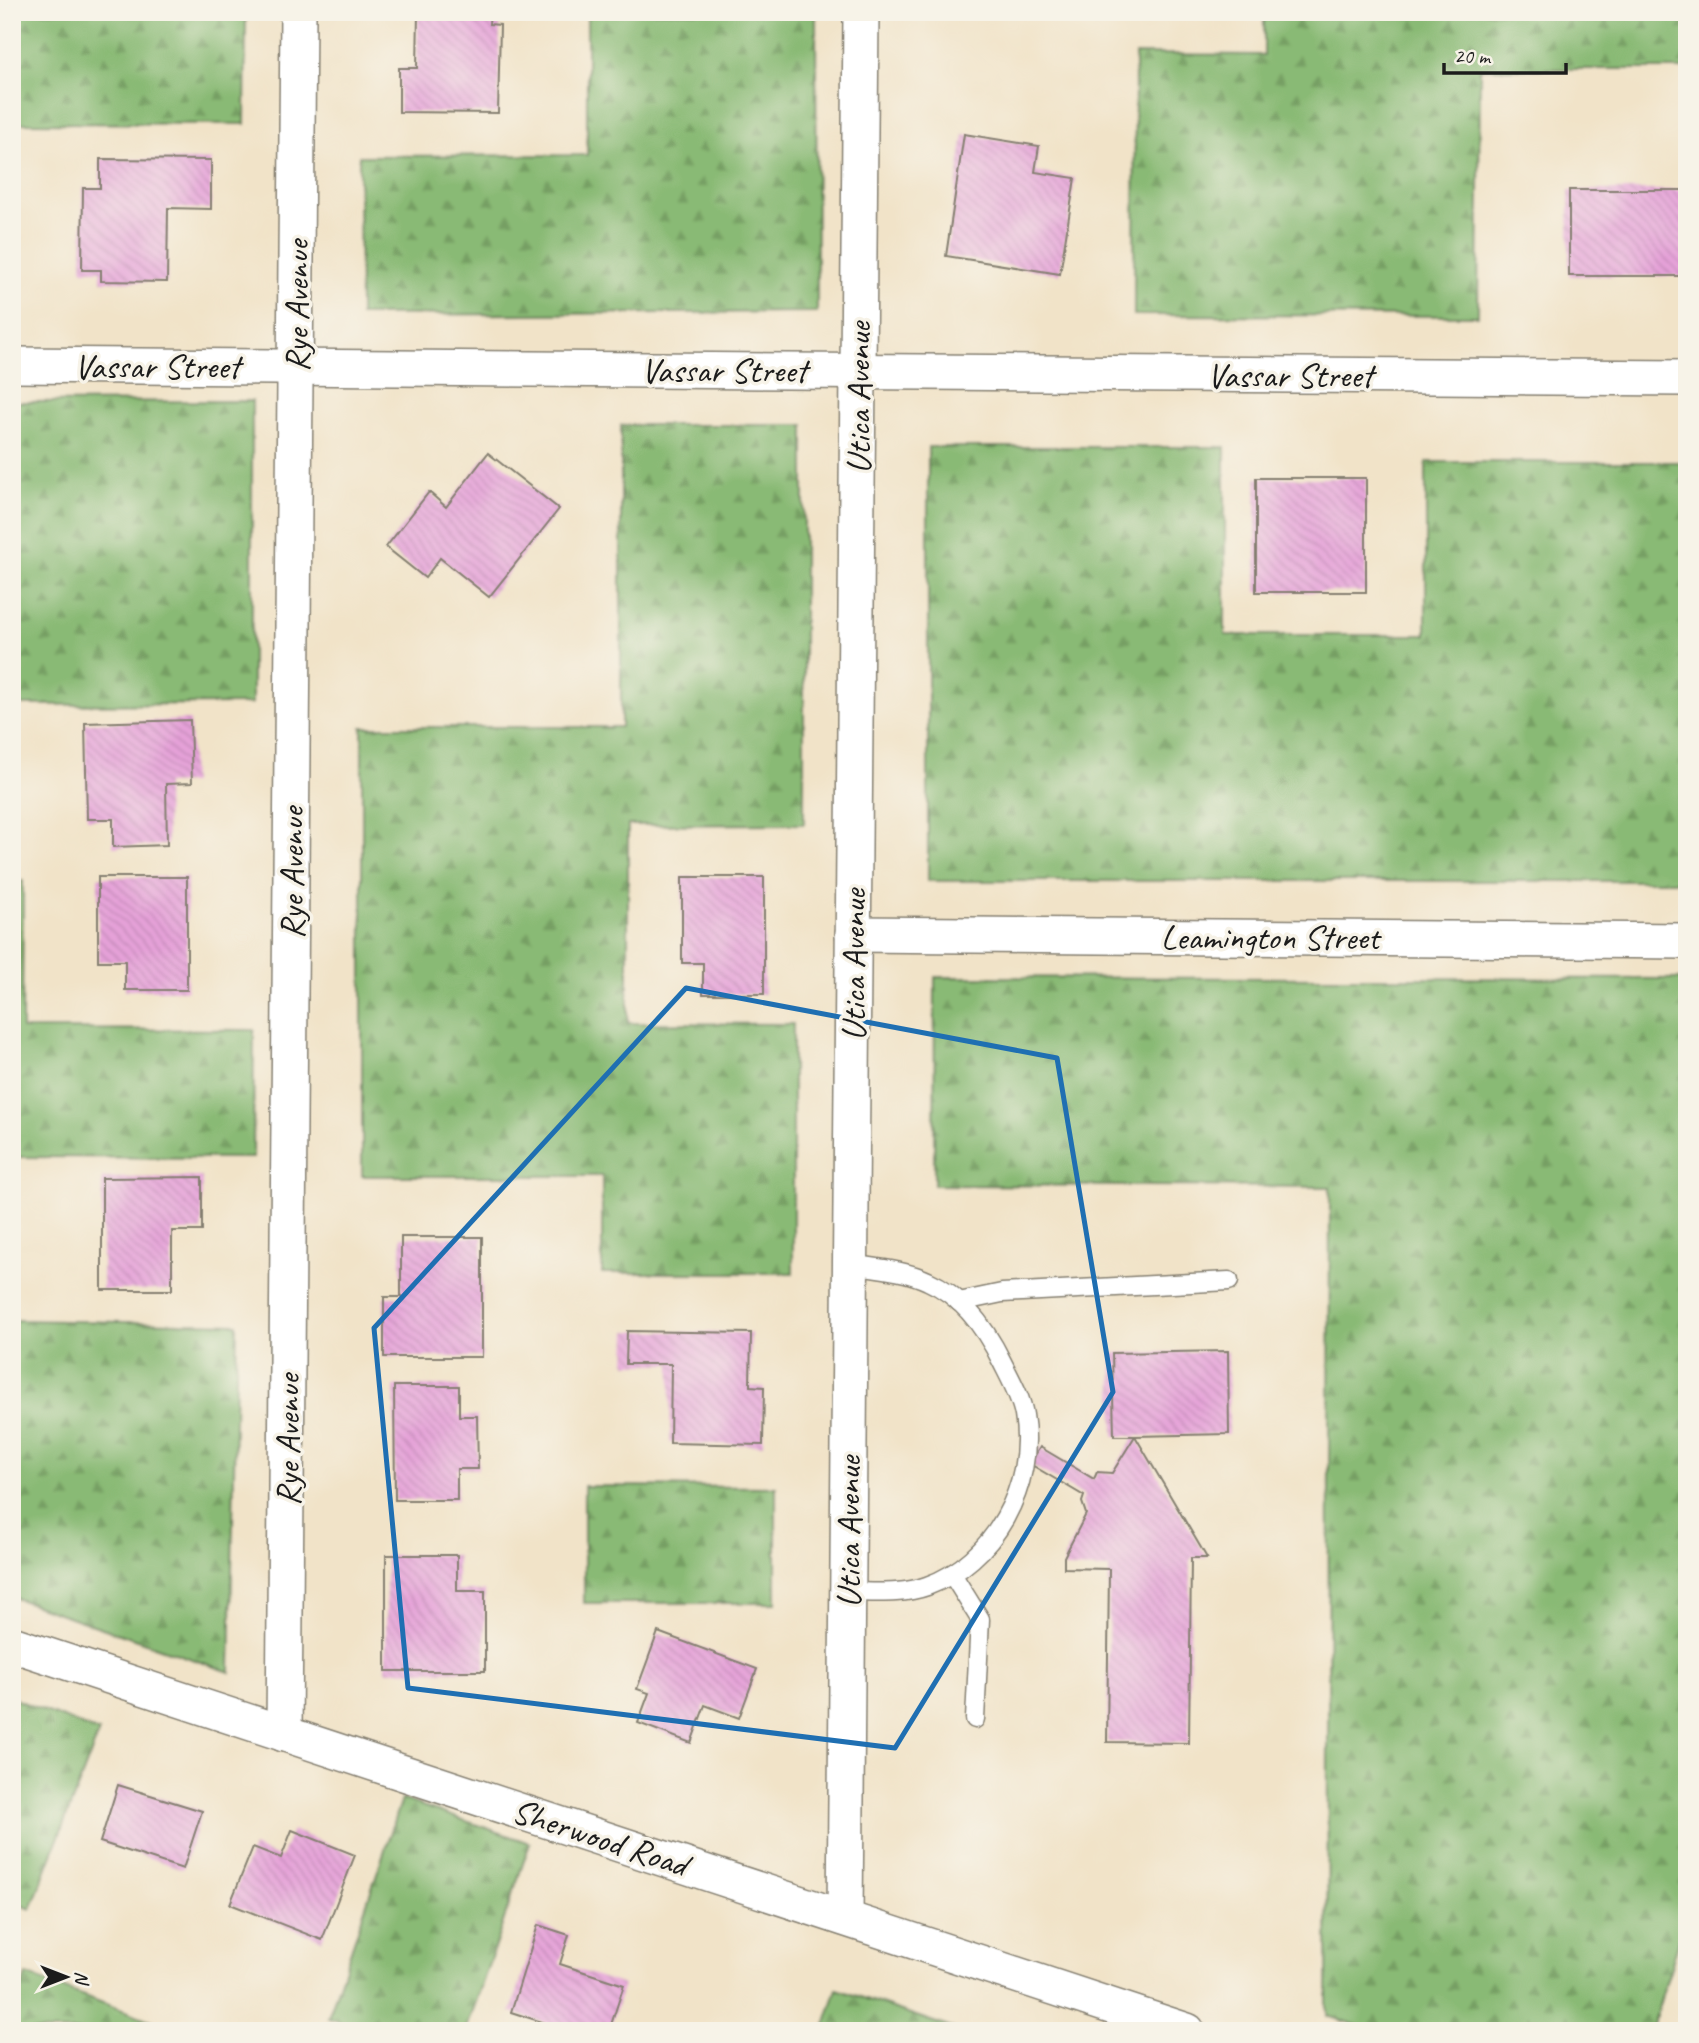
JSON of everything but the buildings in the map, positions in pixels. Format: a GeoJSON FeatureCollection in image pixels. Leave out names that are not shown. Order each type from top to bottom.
{"type":"FeatureCollection","features":[{"type":"Feature","properties":{"kind":"street","name":"Rye Avenue"},"geometry":{"type":"LineString","coordinates":[[284,1734],[298,12]]}},
{"type":"Feature","properties":{"kind":"street","name":"Utica Avenue"},"geometry":{"type":"LineString","coordinates":[[845,1918],[861,12]]}},
{"type":"Feature","properties":{"kind":"street","name":"Vassar Street"},"geometry":{"type":"LineString","coordinates":[[12,365],[1687,378]]}},
{"type":"Feature","properties":{"kind":"street","name":"Leamington Street"},"geometry":{"type":"LineString","coordinates":[[853,934],[1687,941]]}},
{"type":"Feature","properties":{"kind":"street","name":"Sherwood Road"},"geometry":{"type":"LineString","coordinates":[[12,1644],[1188,2031]]}},
{"type":"Feature","properties":{"kind":"lane"},"geometry":{"type":"LineString","coordinates":[[848,1592],[894,1592],[925,1587],[952,1574],[980,1554],[1002,1524],[1014,1499],[1024,1467],[1026,1439],[1024,1413],[1014,1386],[996,1349],[974,1316],[951,1294],[928,1280],[850,1264]]}},
{"type":"Feature","properties":{"kind":"lane"},"geometry":{"type":"LineString","coordinates":[[959,1302],[1002,1293],[1229,1281]]}},
{"type":"Feature","properties":{"kind":"lane"},"geometry":{"type":"LineString","coordinates":[[952,1574],[980,1619],[975,1719]]}},
{"type":"Feature","properties":{"kind":"highlighted area"},"geometry":{"type":"Polygon","coordinates":[[[686,988],[1057,1058],[1113,1392],[895,1748],[408,1688],[374,1328],[686,988]]]}},
{"type":"Feature","properties":{"kind":"green space"},"geometry":{"type":"Polygon","coordinates":[[[12,12],[246,12],[245,124],[12,123],[12,12]]]}},
{"type":"Feature","properties":{"kind":"green space"},"geometry":{"type":"Polygon","coordinates":[[[587,12],[816,12],[817,312],[360,315],[359,156],[587,155],[587,12]]]}},
{"type":"Feature","properties":{"kind":"green space"},"geometry":{"type":"Polygon","coordinates":[[[1264,12],[1687,12],[1687,69],[1480,69],[1478,316],[1134,315],[1135,54],[1264,55],[1264,12]]]}},
{"type":"Feature","properties":{"kind":"green space"},"geometry":{"type":"Polygon","coordinates":[[[252,401],[252,704],[12,705],[12,402],[252,401]]]}},
{"type":"Feature","properties":{"kind":"green space"},"geometry":{"type":"Polygon","coordinates":[[[621,425],[804,425],[804,824],[628,825],[628,1023],[793,1024],[793,1273],[602,1273],[602,1176],[362,1176],[362,727],[621,727],[621,425]]]}},
{"type":"Feature","properties":{"kind":"green space"},"geometry":{"type":"Polygon","coordinates":[[[928,447],[1225,447],[1225,635],[1426,635],[1426,462],[1687,462],[1687,881],[928,881],[928,447]]]}},
{"type":"Feature","properties":{"kind":"green space"},"geometry":{"type":"Polygon","coordinates":[[[12,881],[23,881],[22,1029],[254,1030],[253,1158],[12,1157],[12,881]]]}},
{"type":"Feature","properties":{"kind":"green space"},"geometry":{"type":"Polygon","coordinates":[[[935,977],[1687,979],[1687,1915],[1651,2031],[1376,2031],[1327,2016],[1330,1187],[934,1185],[935,977]]]}},
{"type":"Feature","properties":{"kind":"green space"},"geometry":{"type":"Polygon","coordinates":[[[12,1320],[237,1324],[230,1672],[12,1597],[12,1320]]]}},
{"type":"Feature","properties":{"kind":"green space"},"geometry":{"type":"Polygon","coordinates":[[[584,1486],[776,1487],[776,1603],[584,1603],[584,1486]]]}},
{"type":"Feature","properties":{"kind":"green space"},"geometry":{"type":"Polygon","coordinates":[[[12,1698],[99,1732],[31,1909],[12,1902],[12,1698]]]}},
{"type":"Feature","properties":{"kind":"green space"},"geometry":{"type":"Polygon","coordinates":[[[402,1799],[530,1843],[466,2031],[366,2031],[328,2018],[402,1799]]]}},
{"type":"Feature","properties":{"kind":"green space"},"geometry":{"type":"Polygon","coordinates":[[[26,1975],[180,2031],[12,2031],[12,2014],[26,1975]]]}},
{"type":"Feature","properties":{"kind":"green space"},"geometry":{"type":"Polygon","coordinates":[[[837,1989],[960,2031],[823,2031],[837,1989]]]}}]}
